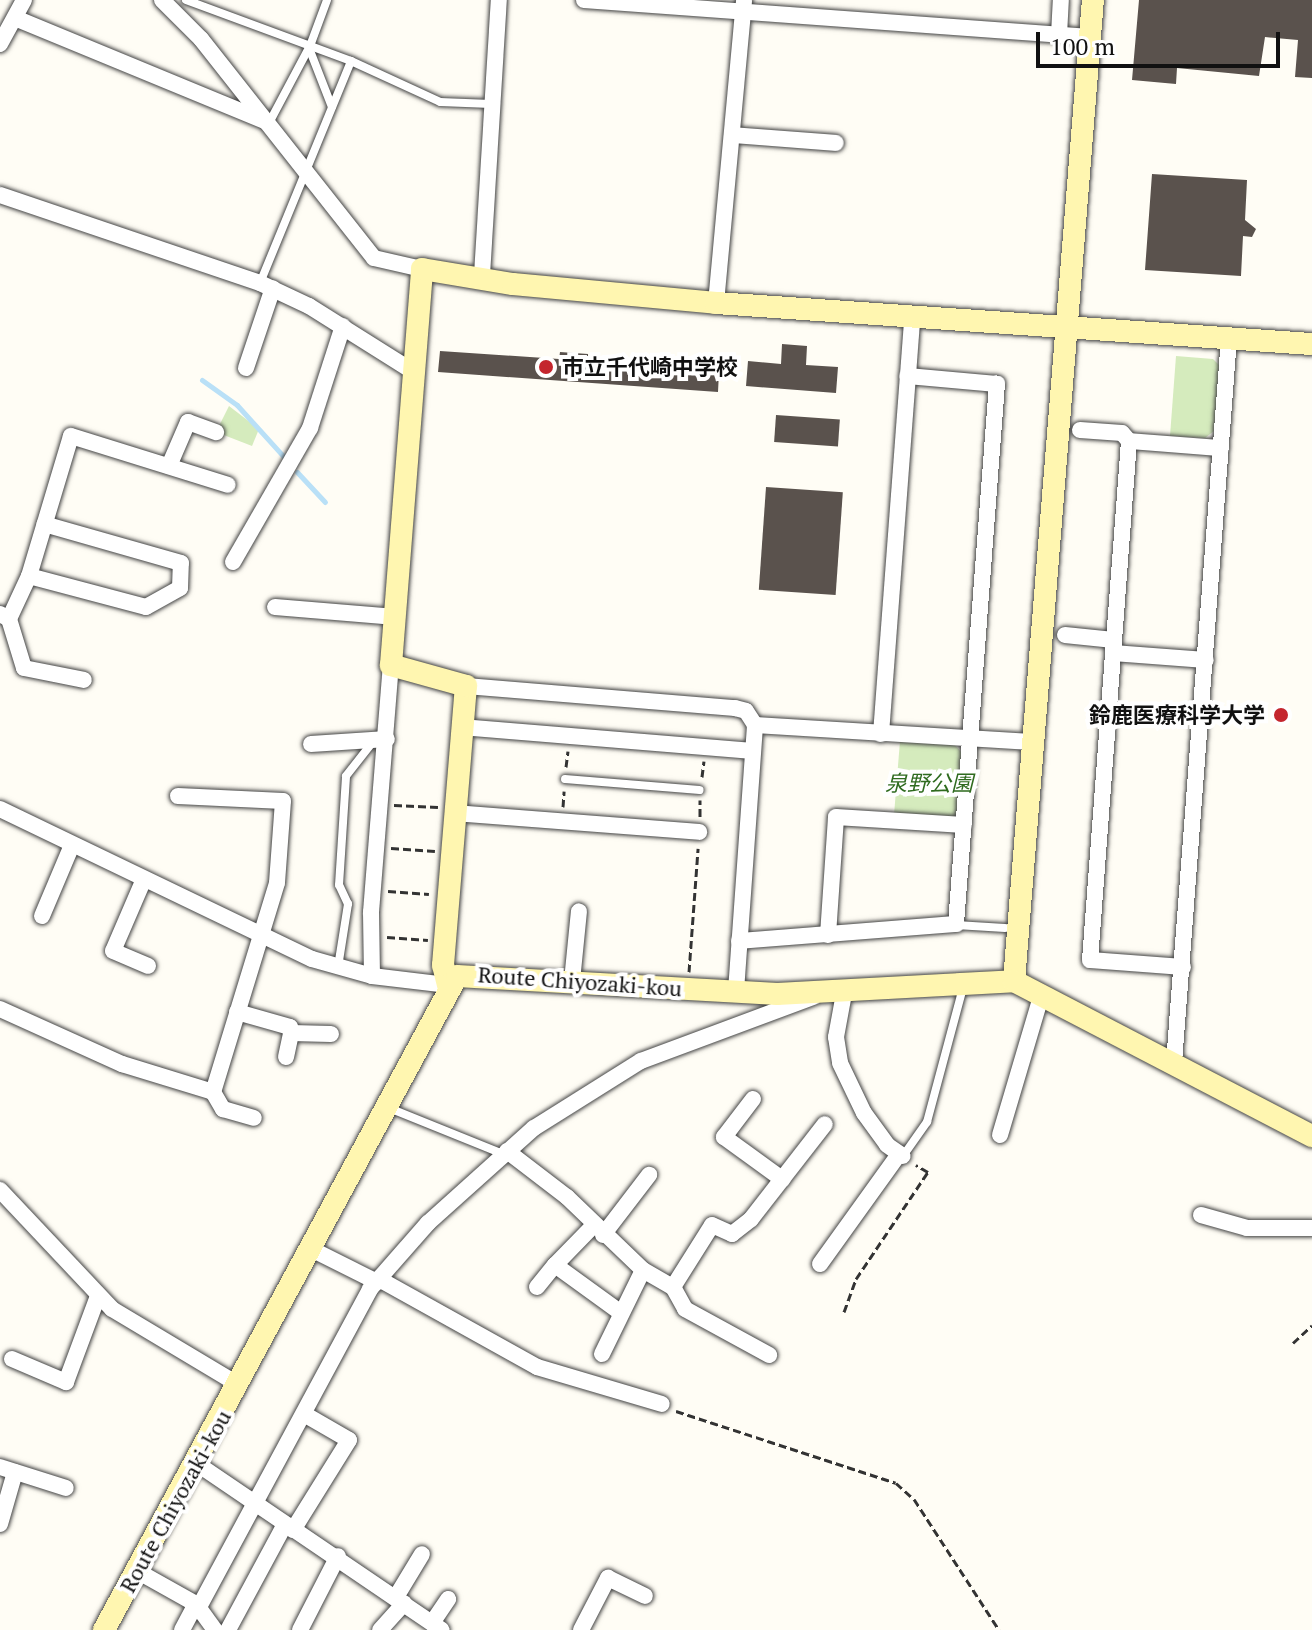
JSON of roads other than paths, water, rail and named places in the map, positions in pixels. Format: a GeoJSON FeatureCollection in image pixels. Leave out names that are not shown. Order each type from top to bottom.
{"type":"FeatureCollection","features":[{"type":"Feature","properties":{"kind":"street"},"geometry":{"type":"LineString","coordinates":[[0,44],[24,0]]}},
{"type":"Feature","properties":{"kind":"street"},"geometry":{"type":"LineString","coordinates":[[162,0],[269,123],[374,258],[422,269],[482,275],[513,284],[716,303],[1069,330],[1312,344]]}},
{"type":"Feature","properties":{"kind":"street"},"geometry":{"type":"LineString","coordinates":[[482,275],[499,0]]}},
{"type":"Feature","properties":{"kind":"street"},"geometry":{"type":"LineString","coordinates":[[584,0],[744,8],[1090,37]]}},
{"type":"Feature","properties":{"kind":"street"},"geometry":{"type":"LineString","coordinates":[[1059,35],[1061,0]]}},
{"type":"Feature","properties":{"kind":"street"},"geometry":{"type":"LineString","coordinates":[[1014,981],[1031,742],[1069,330],[1093,0]]}},
{"type":"Feature","properties":{"kind":"street"},"geometry":{"type":"LineString","coordinates":[[716,303],[744,8]]}},
{"type":"Feature","properties":{"kind":"street"},"geometry":{"type":"LineString","coordinates":[[15,18],[269,123]]}},
{"type":"Feature","properties":{"kind":"street"},"geometry":{"type":"LineString","coordinates":[[732,135],[836,143]]}},
{"type":"Feature","properties":{"kind":"street"},"geometry":{"type":"LineString","coordinates":[[0,195],[266,286],[343,326],[414,372]]}},
{"type":"Feature","properties":{"kind":"street"},"geometry":{"type":"LineString","coordinates":[[372,976],[382,804],[381,739],[396,617],[422,269]]}},
{"type":"Feature","properties":{"kind":"street"},"geometry":{"type":"LineString","coordinates":[[246,368],[266,286]]}},
{"type":"Feature","properties":{"kind":"street"},"geometry":{"type":"LineString","coordinates":[[881,734],[912,317]]}},
{"type":"Feature","properties":{"kind":"street"},"geometry":{"type":"LineString","coordinates":[[233,562],[310,428],[343,326]]}},
{"type":"Feature","properties":{"kind":"street"},"geometry":{"type":"LineString","coordinates":[[1174,1063],[1229,339]]}},
{"type":"Feature","properties":{"kind":"street"},"geometry":{"type":"LineString","coordinates":[[739,941],[956,924],[997,384],[907,376]]}},
{"type":"Feature","properties":{"kind":"street"},"geometry":{"type":"LineString","coordinates":[[169,466],[188,422],[216,432]]}},
{"type":"Feature","properties":{"kind":"street"},"geometry":{"type":"LineString","coordinates":[[1080,430],[1122,433],[1129,441],[1221,448]]}},
{"type":"Feature","properties":{"kind":"street"},"geometry":{"type":"LineString","coordinates":[[84,680],[24,668],[4,616],[29,576],[71,436],[228,485]]}},
{"type":"Feature","properties":{"kind":"street"},"geometry":{"type":"LineString","coordinates":[[1129,441],[1090,960],[1183,967]]}},
{"type":"Feature","properties":{"kind":"street"},"geometry":{"type":"LineString","coordinates":[[29,576],[146,607],[180,588],[181,563],[44,524]]}},
{"type":"Feature","properties":{"kind":"street"},"geometry":{"type":"LineString","coordinates":[[275,607],[396,617]]}},
{"type":"Feature","properties":{"kind":"street"},"geometry":{"type":"LineString","coordinates":[[1065,635],[1206,660]]}},
{"type":"Feature","properties":{"kind":"street"},"geometry":{"type":"LineString","coordinates":[[391,665],[466,686],[746,711],[755,725],[736,991]]}},
{"type":"Feature","properties":{"kind":"street"},"geometry":{"type":"LineString","coordinates":[[0,809],[263,937],[338,968],[372,976],[448,985],[445,941],[466,686]]}},
{"type":"Feature","properties":{"kind":"street"},"geometry":{"type":"LineString","coordinates":[[755,725],[1031,742]]}},
{"type":"Feature","properties":{"kind":"street"},"geometry":{"type":"LineString","coordinates":[[461,727],[753,751]]}},
{"type":"Feature","properties":{"kind":"street"},"geometry":{"type":"LineString","coordinates":[[311,744],[381,739]]}},
{"type":"Feature","properties":{"kind":"street"},"geometry":{"type":"LineString","coordinates":[[178,796],[283,801],[281,860],[263,937],[213,1092]]}},
{"type":"Feature","properties":{"kind":"street"},"geometry":{"type":"LineString","coordinates":[[455,811],[699,832]]}},
{"type":"Feature","properties":{"kind":"street"},"geometry":{"type":"LineString","coordinates":[[828,935],[836,817],[964,825]]}},
{"type":"Feature","properties":{"kind":"street"},"geometry":{"type":"LineString","coordinates":[[42,916],[72,845]]}},
{"type":"Feature","properties":{"kind":"street"},"geometry":{"type":"LineString","coordinates":[[144,879],[113,951],[148,966]]}},
{"type":"Feature","properties":{"kind":"street"},"geometry":{"type":"LineString","coordinates":[[572,981],[579,911]]}},
{"type":"Feature","properties":{"kind":"street","name":"Route Chiyozaki-kou"},"geometry":{"type":"LineString","coordinates":[[104,1630],[389,1107],[448,985],[457,976],[472,973],[736,991],[841,989],[966,980],[1014,981],[1312,1136]]}},
{"type":"Feature","properties":{"kind":"street"},"geometry":{"type":"LineString","coordinates":[[182,1630],[199,1608],[378,1280],[428,1223],[557,1111],[641,1061],[841,989],[836,1037],[840,1063],[864,1113],[901,1155],[820,1264]]}},
{"type":"Feature","properties":{"kind":"street"},"geometry":{"type":"LineString","coordinates":[[1000,1135],[1041,997]]}},
{"type":"Feature","properties":{"kind":"street"},"geometry":{"type":"LineString","coordinates":[[0,1009],[122,1064],[213,1092],[223,1109],[254,1118]]}},
{"type":"Feature","properties":{"kind":"street"},"geometry":{"type":"LineString","coordinates":[[237,1012],[290,1027],[286,1057]]}},
{"type":"Feature","properties":{"kind":"street"},"geometry":{"type":"LineString","coordinates":[[291,1033],[331,1034]]}},
{"type":"Feature","properties":{"kind":"street"},"geometry":{"type":"LineString","coordinates":[[753,1099],[724,1137],[782,1179]]}},
{"type":"Feature","properties":{"kind":"street"},"geometry":{"type":"LineString","coordinates":[[673,1287],[712,1225],[732,1234],[751,1219],[825,1124]]}},
{"type":"Feature","properties":{"kind":"street"},"geometry":{"type":"LineString","coordinates":[[505,1153],[567,1197],[643,1270],[673,1287],[685,1309],[769,1355]]}},
{"type":"Feature","properties":{"kind":"street"},"geometry":{"type":"LineString","coordinates":[[537,1287],[555,1265],[598,1230],[649,1175]]}},
{"type":"Feature","properties":{"kind":"street"},"geometry":{"type":"LineString","coordinates":[[0,1190],[98,1296],[152,1336],[239,1385]]}},
{"type":"Feature","properties":{"kind":"street"},"geometry":{"type":"LineString","coordinates":[[1201,1215],[1247,1228],[1312,1228]]}},
{"type":"Feature","properties":{"kind":"street"},"geometry":{"type":"LineString","coordinates":[[311,1249],[378,1280],[537,1367],[662,1404]]}},
{"type":"Feature","properties":{"kind":"street"},"geometry":{"type":"LineString","coordinates":[[555,1265],[620,1312]]}},
{"type":"Feature","properties":{"kind":"street"},"geometry":{"type":"LineString","coordinates":[[602,1354],[643,1270]]}},
{"type":"Feature","properties":{"kind":"street"},"geometry":{"type":"LineString","coordinates":[[12,1359],[66,1382],[98,1296]]}},
{"type":"Feature","properties":{"kind":"street"},"geometry":{"type":"LineString","coordinates":[[228,1630],[289,1528],[349,1440],[304,1414]]}},
{"type":"Feature","properties":{"kind":"street"},"geometry":{"type":"LineString","coordinates":[[196,1463],[256,1499],[289,1528],[338,1556],[437,1626],[448,1599]]}},
{"type":"Feature","properties":{"kind":"street"},"geometry":{"type":"LineString","coordinates":[[0,1524],[8,1469],[66,1488]]}},
{"type":"Feature","properties":{"kind":"street"},"geometry":{"type":"LineString","coordinates":[[380,1630],[400,1600],[422,1554]]}},
{"type":"Feature","properties":{"kind":"street"},"geometry":{"type":"LineString","coordinates":[[300,1630],[338,1556]]}},
{"type":"Feature","properties":{"kind":"street"},"geometry":{"type":"LineString","coordinates":[[137,1571],[199,1608],[215,1630]]}},
{"type":"Feature","properties":{"kind":"street"},"geometry":{"type":"LineString","coordinates":[[581,1630],[608,1578],[645,1596]]}},
{"type":"Feature","properties":{"kind":"street"},"geometry":{"type":"LineString","coordinates":[[194,1630],[199,1608]]}},
{"type":"Feature","properties":{"kind":"lane"},"geometry":{"type":"LineString","coordinates":[[186,0],[351,61],[440,102],[491,104]]}},
{"type":"Feature","properties":{"kind":"lane"},"geometry":{"type":"LineString","coordinates":[[269,123],[310,47],[327,0]]}},
{"type":"Feature","properties":{"kind":"lane"},"geometry":{"type":"LineString","coordinates":[[310,47],[332,108]]}},
{"type":"Feature","properties":{"kind":"lane"},"geometry":{"type":"LineString","coordinates":[[266,286],[305,172],[351,61]]}},
{"type":"Feature","properties":{"kind":"lane"},"geometry":{"type":"LineString","coordinates":[[338,968],[348,904],[339,885],[346,776],[381,739]]}},
{"type":"Feature","properties":{"kind":"lane"},"geometry":{"type":"LineString","coordinates":[[565,779],[700,790]]}},
{"type":"Feature","properties":{"kind":"lane"},"geometry":{"type":"LineString","coordinates":[[956,924],[1005,928]]}},
{"type":"Feature","properties":{"kind":"lane"},"geometry":{"type":"LineString","coordinates":[[901,1155],[927,1122],[966,980]]}},
{"type":"Feature","properties":{"kind":"lane"},"geometry":{"type":"LineString","coordinates":[[389,1107],[505,1153]]}},
{"type":"Feature","properties":{"kind":"waterway"},"geometry":{"type":"LineString","coordinates":[[202,380],[237,405],[284,457]]}},
{"type":"Feature","properties":{"kind":"waterway"},"geometry":{"type":"LineString","coordinates":[[297,472],[325,502]]}},
{"type":"Feature","properties":{"kind":"place","name":"市立千代崎中学校"},"geometry":{"type":"Point","coordinates":[546,367]}},
{"type":"Feature","properties":{"kind":"place","name":"鈴鹿医療科学大学"},"geometry":{"type":"Point","coordinates":[1281,715]}},
{"type":"Feature","properties":{"kind":"park label","name":"泉野公園"},"geometry":{"type":"Point","coordinates":[929,783]}}]}
